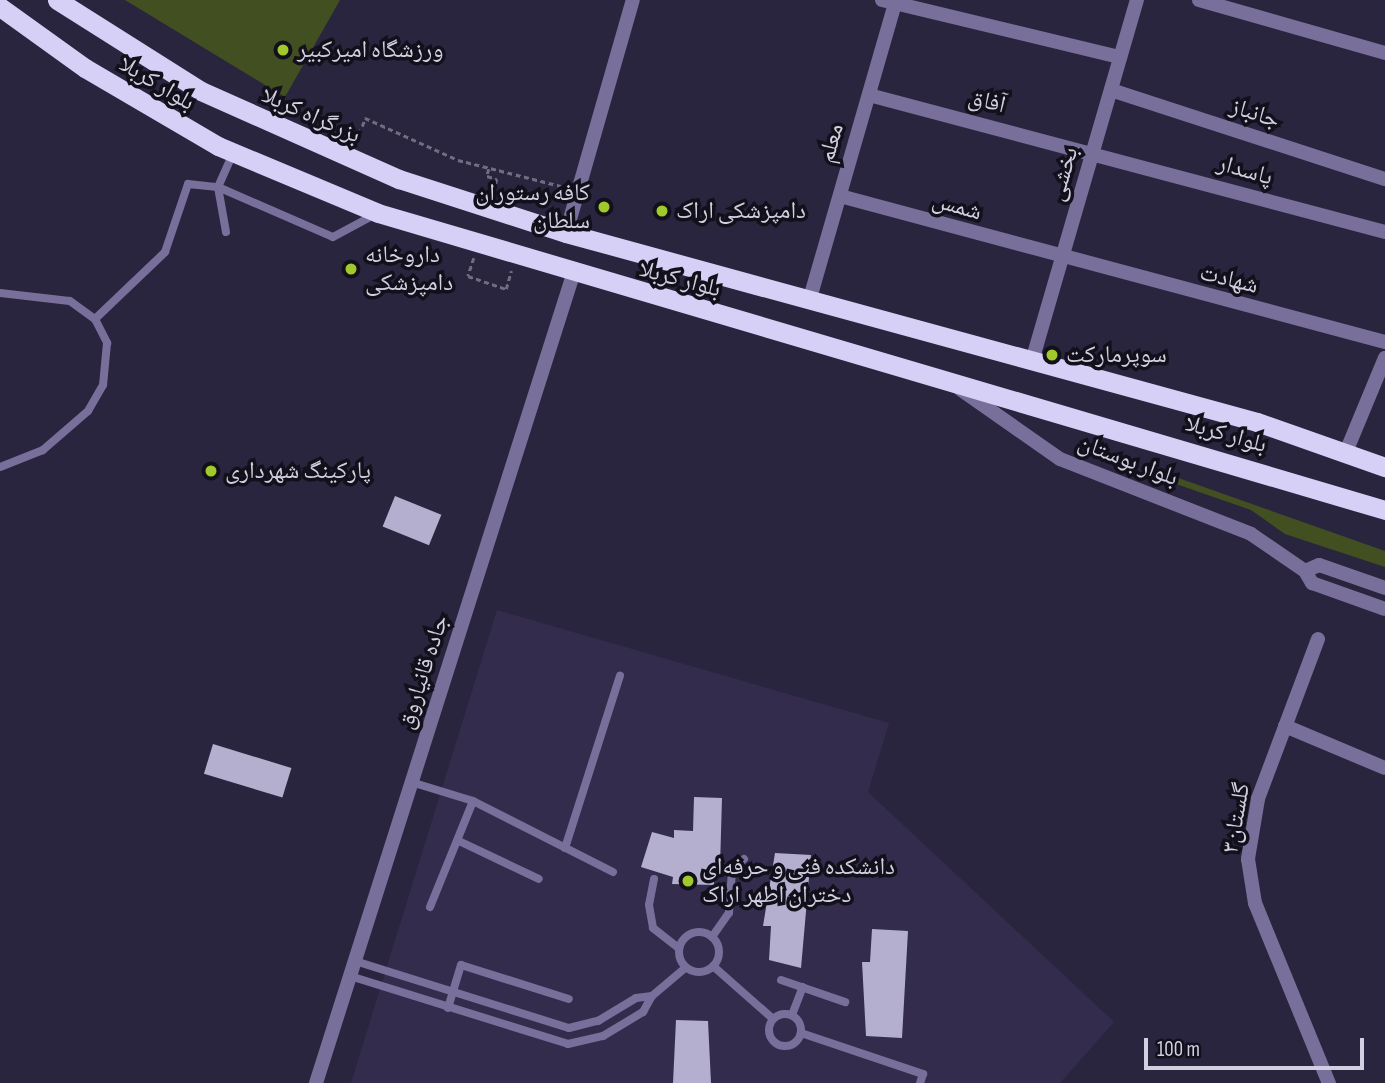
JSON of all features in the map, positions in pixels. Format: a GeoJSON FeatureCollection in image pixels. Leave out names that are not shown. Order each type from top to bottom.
{"type":"FeatureCollection","features":[{"type":"Feature","properties":{"kind":"highway","name":"بزرگراه کربلا"},"geometry":{"type":"LineString","coordinates":[[57,0],[201,91],[349,160],[566,233]]}},
{"type":"Feature","properties":{"kind":"highway","name":"بلوار کربلا"},"geometry":{"type":"LineString","coordinates":[[0,7],[85,68],[233,154],[378,213],[515,258],[942,376],[1385,510]]}},
{"type":"Feature","properties":{"kind":"highway","name":"بلوار کربلا"},"geometry":{"type":"LineString","coordinates":[[566,233],[1032,361],[1346,452],[1385,467]]}},
{"type":"Feature","properties":{"kind":"street"},"geometry":{"type":"LineString","coordinates":[[566,233],[633,0]]}},
{"type":"Feature","properties":{"kind":"street","name":"بخشی"},"geometry":{"type":"LineString","coordinates":[[1032,361],[1137,0]]}},
{"type":"Feature","properties":{"kind":"street"},"geometry":{"type":"LineString","coordinates":[[1199,0],[1385,53]]}},
{"type":"Feature","properties":{"kind":"street"},"geometry":{"type":"LineString","coordinates":[[891,1],[1120,57]]}},
{"type":"Feature","properties":{"kind":"street","name":"معلم"},"geometry":{"type":"LineString","coordinates":[[810,299],[869,95],[891,1]]}},
{"type":"Feature","properties":{"kind":"street","name":"جانباز"},"geometry":{"type":"LineString","coordinates":[[1111,90],[1385,179]]}},
{"type":"Feature","properties":{"kind":"street","name":"آفاق"},"geometry":{"type":"LineString","coordinates":[[869,95],[1093,151]]}},
{"type":"Feature","properties":{"kind":"street","name":"پاسدار"},"geometry":{"type":"LineString","coordinates":[[1093,151],[1385,232]]}},
{"type":"Feature","properties":{"kind":"street","name":"شمس"},"geometry":{"type":"LineString","coordinates":[[840,196],[1062,259]]}},
{"type":"Feature","properties":{"kind":"street","name":"شهادت"},"geometry":{"type":"LineString","coordinates":[[1062,259],[1385,342]]}},
{"type":"Feature","properties":{"kind":"street","name":"جاده قانیاروق"},"geometry":{"type":"LineString","coordinates":[[316,1083],[573,275]]}},
{"type":"Feature","properties":{"kind":"street"},"geometry":{"type":"LineString","coordinates":[[1346,452],[1384,365]]}},
{"type":"Feature","properties":{"kind":"street","name":"بلوار بوستان"},"geometry":{"type":"LineString","coordinates":[[942,376],[1060,459],[1251,534],[1305,571],[1312,583],[1385,609]]}},
{"type":"Feature","properties":{"kind":"street"},"geometry":{"type":"LineString","coordinates":[[1305,571],[1319,565],[1385,589]]}},
{"type":"Feature","properties":{"kind":"street","name":"گلستان۳"},"geometry":{"type":"LineString","coordinates":[[1318,639],[1258,799],[1248,859],[1255,903],[1329,1083]]}},
{"type":"Feature","properties":{"kind":"street"},"geometry":{"type":"LineString","coordinates":[[1285,726],[1385,768]]}},
{"type":"Feature","properties":{"kind":"lane"},"geometry":{"type":"LineString","coordinates":[[226,232],[218,187],[233,154]]}},
{"type":"Feature","properties":{"kind":"lane"},"geometry":{"type":"LineString","coordinates":[[95,319],[164,252],[188,184],[218,187],[333,237],[378,213]]}},
{"type":"Feature","properties":{"kind":"lane"},"geometry":{"type":"LineString","coordinates":[[0,293],[70,301],[95,319],[107,343],[107,364],[88,411],[43,450],[0,467]]}},
{"type":"Feature","properties":{"kind":"lane"},"geometry":{"type":"LineString","coordinates":[[565,848],[620,676]]}},
{"type":"Feature","properties":{"kind":"lane"},"geometry":{"type":"LineString","coordinates":[[411,782],[473,801],[613,872]]}},
{"type":"Feature","properties":{"kind":"lane"},"geometry":{"type":"LineString","coordinates":[[430,907],[445,862],[461,842],[473,801]]}},
{"type":"Feature","properties":{"kind":"lane"},"geometry":{"type":"LineString","coordinates":[[461,842],[539,879]]}},
{"type":"Feature","properties":{"kind":"lane"},"geometry":{"type":"LineString","coordinates":[[712,937],[729,913],[732,871],[744,859]]}},
{"type":"Feature","properties":{"kind":"lane"},"geometry":{"type":"LineString","coordinates":[[654,879],[649,905],[653,928],[679,947],[685,968]]}},
{"type":"Feature","properties":{"kind":"lane"},"geometry":{"type":"LineString","coordinates":[[679,947],[694,932],[712,937]]}},
{"type":"Feature","properties":{"kind":"lane"},"geometry":{"type":"LineString","coordinates":[[685,968],[703,973],[713,966],[719,953],[712,937]]}},
{"type":"Feature","properties":{"kind":"lane"},"geometry":{"type":"LineString","coordinates":[[355,961],[569,1028],[598,1021],[636,998],[652,996]]}},
{"type":"Feature","properties":{"kind":"lane"},"geometry":{"type":"LineString","coordinates":[[447,1008],[461,965],[569,999]]}},
{"type":"Feature","properties":{"kind":"lane"},"geometry":{"type":"LineString","coordinates":[[713,966],[772,1018],[792,1015]]}},
{"type":"Feature","properties":{"kind":"lane"},"geometry":{"type":"LineString","coordinates":[[350,976],[568,1044],[603,1036],[643,1012],[652,996],[685,968]]}},
{"type":"Feature","properties":{"kind":"lane"},"geometry":{"type":"LineString","coordinates":[[781,980],[845,1002]]}},
{"type":"Feature","properties":{"kind":"lane"},"geometry":{"type":"LineString","coordinates":[[803,987],[792,1015],[801,1033],[923,1073],[920,1083]]}},
{"type":"Feature","properties":{"kind":"lane"},"geometry":{"type":"LineString","coordinates":[[772,1018],[769,1035],[781,1046],[797,1041],[801,1033]]}},
{"type":"Feature","properties":{"kind":"lane"},"geometry":{"type":"LineString","coordinates":[[568,1044],[569,1028]]}},
{"type":"Feature","properties":{"kind":"path"},"geometry":{"type":"LineString","coordinates":[[349,160],[365,118],[489,169],[562,186]]}},
{"type":"Feature","properties":{"kind":"path"},"geometry":{"type":"LineString","coordinates":[[489,169],[487,176],[497,179]]}},
{"type":"Feature","properties":{"kind":"path"},"geometry":{"type":"LineString","coordinates":[[468,276],[506,289],[515,258]]}},
{"type":"Feature","properties":{"kind":"shaded area","name":"دانشکده فنی و حرفه‌ای دختران اطهر اراک"},"geometry":{"type":"Polygon","coordinates":[[[497,610],[889,723],[868,792],[1114,1022],[1060,1083],[351,1083],[497,610]]]}},
{"type":"Feature","properties":{"kind":"green space","name":"ورزشگاه امیرکبیر"},"geometry":{"type":"Polygon","coordinates":[[[125,0],[340,0],[285,97],[125,0]]]}},
{"type":"Feature","properties":{"kind":"green space"},"geometry":{"type":"Polygon","coordinates":[[[1150,468],[1385,551],[1385,567],[1285,534],[1251,510],[1156,477],[1150,468]]]}},
{"type":"Feature","properties":{"kind":"building"},"geometry":{"type":"Polygon","coordinates":[[[395,496],[441,515],[429,545],[383,527],[395,496]]]}},
{"type":"Feature","properties":{"kind":"building"},"geometry":{"type":"Polygon","coordinates":[[[213,744],[291,768],[282,798],[204,774],[213,744]]]}},
{"type":"Feature","properties":{"kind":"building"},"geometry":{"type":"Polygon","coordinates":[[[694,797],[722,798],[720,867],[714,867],[714,885],[672,884],[673,877],[641,867],[652,832],[674,838],[674,830],[693,831],[694,797]]]}},
{"type":"Feature","properties":{"kind":"building"},"geometry":{"type":"Polygon","coordinates":[[[775,853],[811,855],[801,968],[769,960],[771,926],[763,926],[775,853]]]}},
{"type":"Feature","properties":{"kind":"building"},"geometry":{"type":"Polygon","coordinates":[[[872,929],[908,931],[902,1038],[866,1036],[862,962],[870,962],[872,929]]]}},
{"type":"Feature","properties":{"kind":"building"},"geometry":{"type":"Polygon","coordinates":[[[676,1020],[708,1021],[711,1083],[673,1083],[676,1020]]]}},
{"type":"Feature","properties":{"kind":"place","name":"ورزشگاه امیرکبیر"},"geometry":{"type":"Point","coordinates":[283,50]}},
{"type":"Feature","properties":{"kind":"place","name":"کافه رستوران سلطان"},"geometry":{"type":"Point","coordinates":[604,207]}},
{"type":"Feature","properties":{"kind":"place","name":"دامپزشکی اراک"},"geometry":{"type":"Point","coordinates":[662,211]}},
{"type":"Feature","properties":{"kind":"place","name":"داروخانه دامپزشکی"},"geometry":{"type":"Point","coordinates":[351,269]}},
{"type":"Feature","properties":{"kind":"place","name":"سوپرمارکت"},"geometry":{"type":"Point","coordinates":[1052,355]}},
{"type":"Feature","properties":{"kind":"place","name":"پارکینگ شهرداری"},"geometry":{"type":"Point","coordinates":[211,471]}},
{"type":"Feature","properties":{"kind":"place","name":"دانشکده فنی و حرفه‌ای دختران اطهر اراک"},"geometry":{"type":"Point","coordinates":[688,881]}}]}
